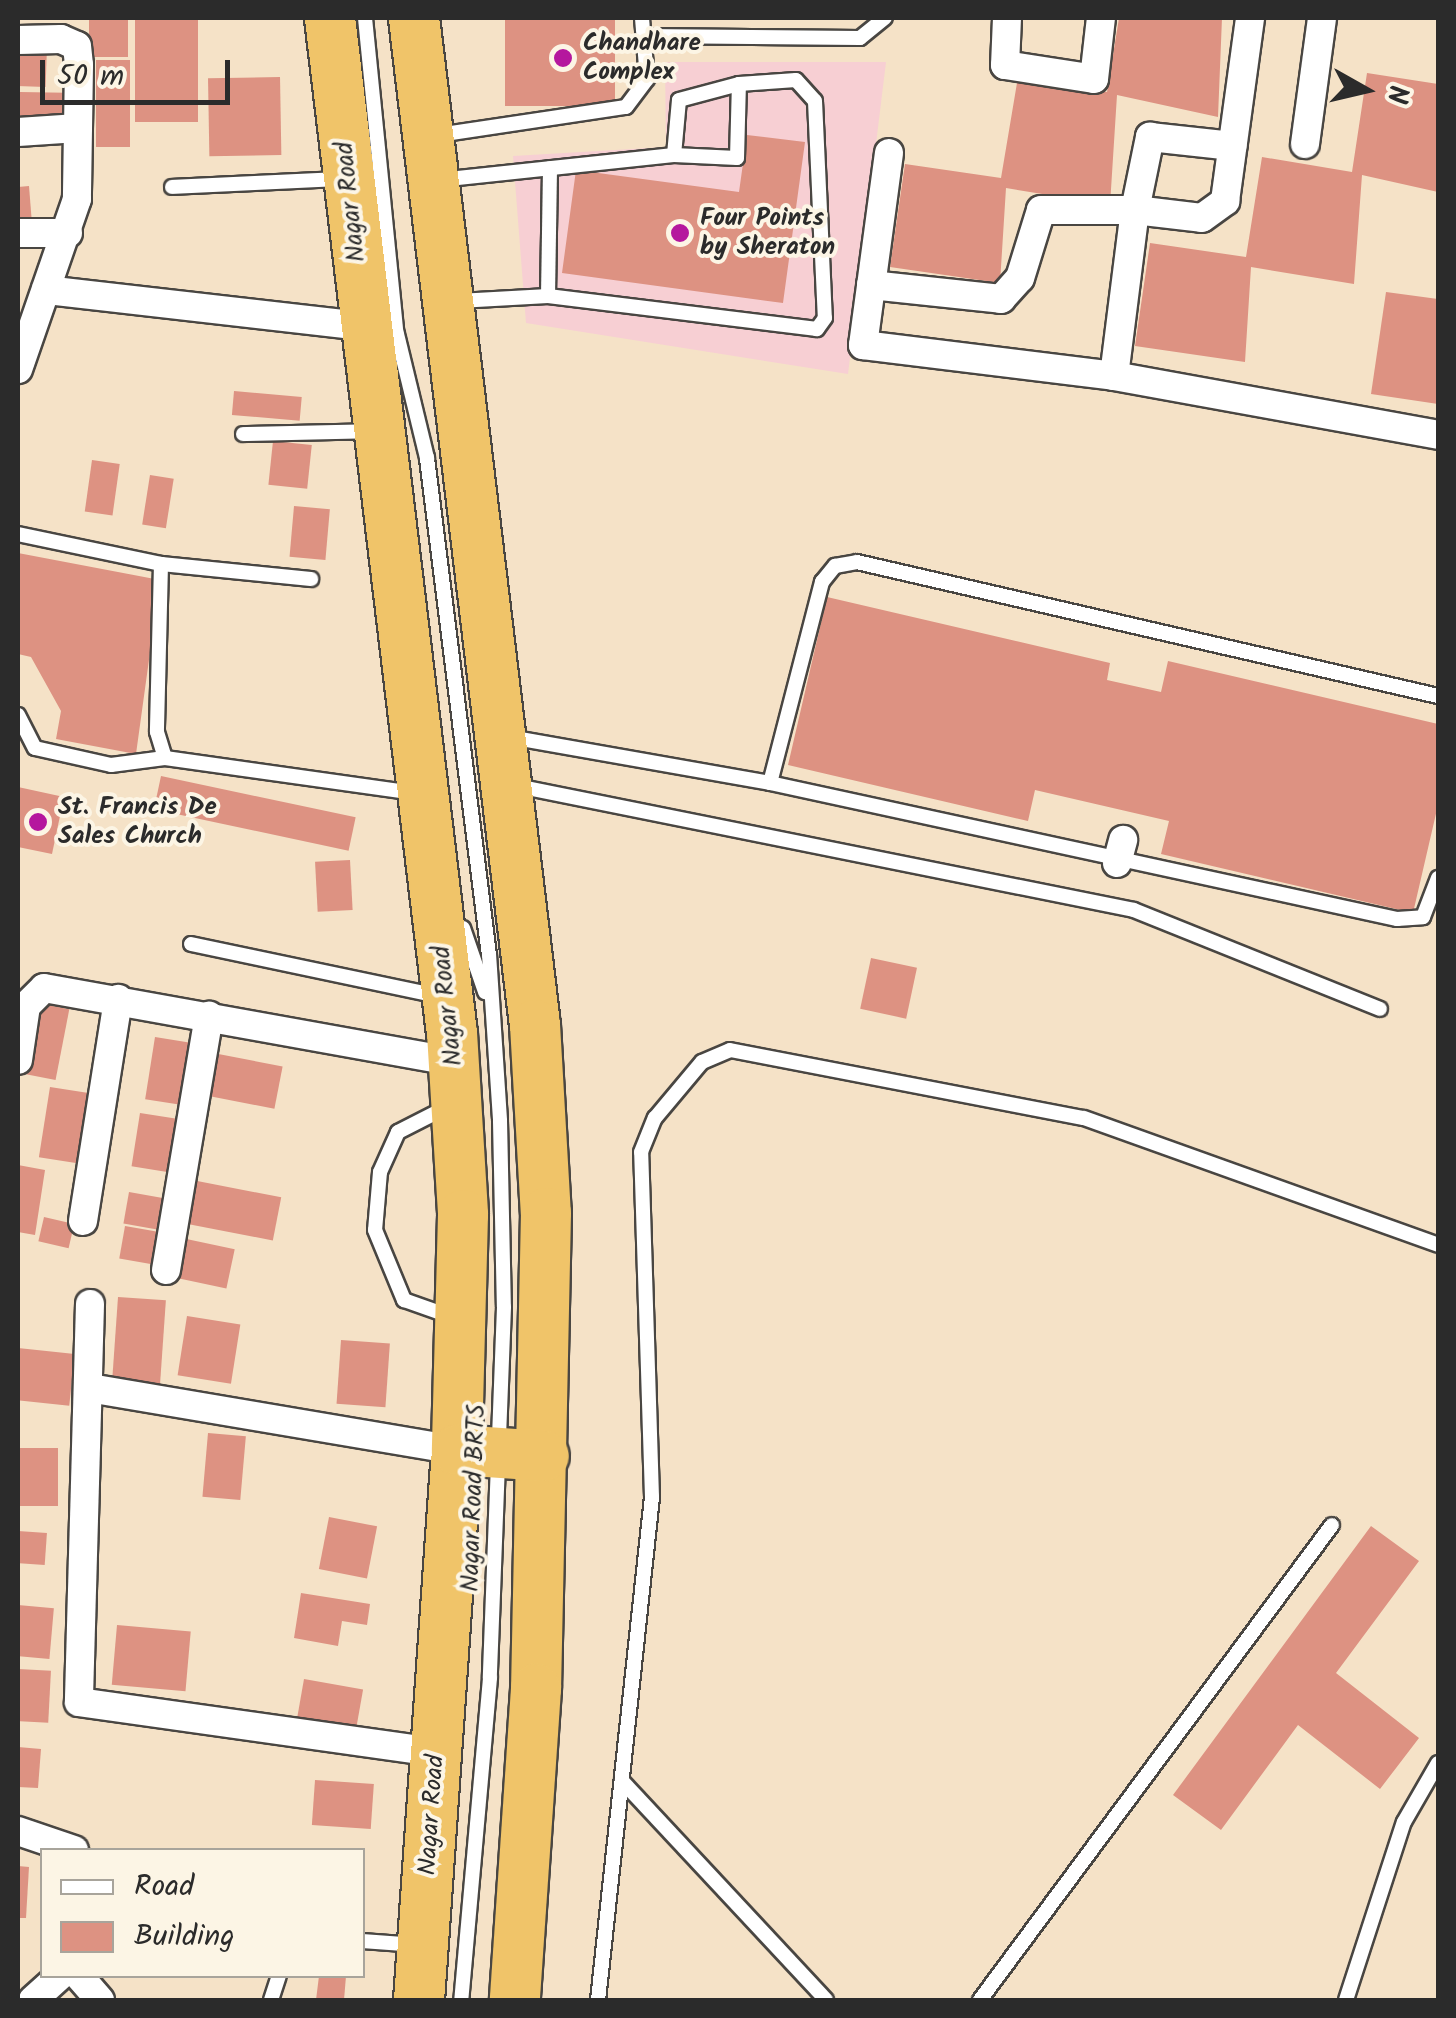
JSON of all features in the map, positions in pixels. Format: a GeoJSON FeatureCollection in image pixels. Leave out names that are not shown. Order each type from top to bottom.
{"type":"FeatureCollection","features":[{"type":"Feature","properties":{"kind":"highway","name":"Nagar Road"},"geometry":{"type":"LineString","coordinates":[[330,18],[349,178],[380,330],[424,794],[468,998],[455,1082],[460,1320],[500,1453],[515,2000]]}},
{"type":"Feature","properties":{"kind":"highway","name":"Nagar Road"},"geometry":{"type":"LineString","coordinates":[[414,18],[501,736],[544,1176],[500,1453],[436,1752],[419,2000]]}},
{"type":"Feature","properties":{"kind":"street"},"geometry":{"type":"LineString","coordinates":[[1007,18],[1005,65],[1094,79],[1101,18]]}},
{"type":"Feature","properties":{"kind":"street"},"geometry":{"type":"LineString","coordinates":[[871,284],[1001,299],[1020,278],[1041,210],[1216,214],[1233,146],[1250,18]]}},
{"type":"Feature","properties":{"kind":"street"},"geometry":{"type":"LineString","coordinates":[[1305,144],[1322,18]]}},
{"type":"Feature","properties":{"kind":"street"},"geometry":{"type":"LineString","coordinates":[[18,40],[77,46],[78,128],[68,233],[18,369]]}},
{"type":"Feature","properties":{"kind":"street"},"geometry":{"type":"LineString","coordinates":[[18,132],[78,128]]}},
{"type":"Feature","properties":{"kind":"street"},"geometry":{"type":"LineString","coordinates":[[1114,376],[1135,210],[1150,137],[1233,146]]}},
{"type":"Feature","properties":{"kind":"street"},"geometry":{"type":"LineString","coordinates":[[890,153],[862,345],[1114,376],[1438,435]]}},
{"type":"Feature","properties":{"kind":"street"},"geometry":{"type":"LineString","coordinates":[[18,233],[68,233]]}},
{"type":"Feature","properties":{"kind":"street"},"geometry":{"type":"LineString","coordinates":[[46,290],[380,330]]}},
{"type":"Feature","properties":{"kind":"street"},"geometry":{"type":"LineString","coordinates":[[18,1060],[33,992],[118,1000],[209,1016],[455,1082]]}},
{"type":"Feature","properties":{"kind":"street"},"geometry":{"type":"LineString","coordinates":[[83,1221],[118,1000]]}},
{"type":"Feature","properties":{"kind":"street"},"geometry":{"type":"LineString","coordinates":[[166,1270],[209,1016]]}},
{"type":"Feature","properties":{"kind":"street"},"geometry":{"type":"LineString","coordinates":[[90,1304],[78,1702],[436,1752]]}},
{"type":"Feature","properties":{"kind":"street"},"geometry":{"type":"LineString","coordinates":[[89,1388],[500,1453]]}},
{"type":"Feature","properties":{"kind":"street"},"geometry":{"type":"LineString","coordinates":[[18,1832],[68,1848]]}},
{"type":"Feature","properties":{"kind":"street"},"geometry":{"type":"LineString","coordinates":[[33,2000],[58,1978]]}},
{"type":"Feature","properties":{"kind":"street"},"geometry":{"type":"LineString","coordinates":[[81,1978],[100,2000]]}},
{"type":"Feature","properties":{"kind":"lane"},"geometry":{"type":"LineString","coordinates":[[365,18],[380,330],[427,458],[468,998]]}},
{"type":"Feature","properties":{"kind":"lane"},"geometry":{"type":"LineString","coordinates":[[430,158],[626,107],[648,79],[642,18]]}},
{"type":"Feature","properties":{"kind":"lane"},"geometry":{"type":"LineString","coordinates":[[644,36],[860,38],[884,18]]}},
{"type":"Feature","properties":{"kind":"lane"},"geometry":{"type":"LineString","coordinates":[[447,302],[548,296],[816,329],[825,318],[815,101],[796,80],[738,84],[679,100],[674,155]]}},
{"type":"Feature","properties":{"kind":"lane"},"geometry":{"type":"LineString","coordinates":[[430,158],[550,168],[674,155],[736,158],[738,84]]}},
{"type":"Feature","properties":{"kind":"lane"},"geometry":{"type":"LineString","coordinates":[[548,296],[550,168]]}},
{"type":"Feature","properties":{"kind":"lane"},"geometry":{"type":"LineString","coordinates":[[172,187],[349,178]]}},
{"type":"Feature","properties":{"kind":"lane"},"geometry":{"type":"LineString","coordinates":[[243,434],[394,451],[468,998]]}},
{"type":"Feature","properties":{"kind":"lane"},"geometry":{"type":"LineString","coordinates":[[18,534],[161,564],[311,578]]}},
{"type":"Feature","properties":{"kind":"lane"},"geometry":{"type":"LineString","coordinates":[[770,783],[822,582],[835,566],[858,562],[1438,696]]}},
{"type":"Feature","properties":{"kind":"lane"},"geometry":{"type":"LineString","coordinates":[[161,564],[157,732],[165,758]]}},
{"type":"Feature","properties":{"kind":"lane"},"geometry":{"type":"LineString","coordinates":[[18,716],[36,748],[111,765],[165,758],[424,794]]}},
{"type":"Feature","properties":{"kind":"lane"},"geometry":{"type":"LineString","coordinates":[[501,736],[770,783],[1120,852],[1397,919],[1423,917],[1438,878]]}},
{"type":"Feature","properties":{"kind":"lane"},"geometry":{"type":"LineString","coordinates":[[506,784],[1134,910],[1380,1009]]}},
{"type":"Feature","properties":{"kind":"lane"},"geometry":{"type":"LineString","coordinates":[[191,944],[468,998]]}},
{"type":"Feature","properties":{"kind":"lane","name":"Nagar Road BRTS"},"geometry":{"type":"LineString","coordinates":[[461,2000],[500,1453],[500,1121],[468,998]]}},
{"type":"Feature","properties":{"kind":"lane"},"geometry":{"type":"LineString","coordinates":[[598,2000],[652,1497],[641,1152],[656,1118],[713,1052],[1084,1118],[1438,1245]]}},
{"type":"Feature","properties":{"kind":"lane"},"geometry":{"type":"LineString","coordinates":[[455,1082],[398,1132],[380,1172],[375,1230],[404,1300],[460,1320]]}},
{"type":"Feature","properties":{"kind":"lane"},"geometry":{"type":"LineString","coordinates":[[980,2000],[1332,1525]]}},
{"type":"Feature","properties":{"kind":"lane"},"geometry":{"type":"LineString","coordinates":[[1346,2000],[1404,1822],[1438,1764]]}},
{"type":"Feature","properties":{"kind":"lane"},"geometry":{"type":"LineString","coordinates":[[622,1781],[826,2000]]}},
{"type":"Feature","properties":{"kind":"lane"},"geometry":{"type":"LineString","coordinates":[[365,1941],[423,1945]]}},
{"type":"Feature","properties":{"kind":"shaded area","name":"Four Points by Sheraton"},"geometry":{"type":"Polygon","coordinates":[[[665,62],[886,62],[848,374],[526,323],[513,156],[666,147],[665,62]]]}},
{"type":"Feature","properties":{"kind":"building"},"geometry":{"type":"Polygon","coordinates":[[[89,18],[128,18],[128,57],[89,57],[89,18]]]}},
{"type":"Feature","properties":{"kind":"building"},"geometry":{"type":"Polygon","coordinates":[[[135,18],[198,18],[198,122],[135,122],[135,18]]]}},
{"type":"Feature","properties":{"kind":"building","name":"Chandhare Complex"},"geometry":{"type":"Polygon","coordinates":[[[505,18],[615,18],[615,106],[505,106],[505,18]]]}},
{"type":"Feature","properties":{"kind":"building"},"geometry":{"type":"Polygon","coordinates":[[[1119,18],[1222,18],[1218,117],[1117,95],[1110,205],[1006,188],[1000,283],[890,267],[905,164],[1001,178],[1018,77],[1107,92],[1119,18]]]}},
{"type":"Feature","properties":{"kind":"building"},"geometry":{"type":"Polygon","coordinates":[[[18,46],[47,47],[46,87],[18,86],[18,46]]]}},
{"type":"Feature","properties":{"kind":"building"},"geometry":{"type":"Polygon","coordinates":[[[96,60],[130,60],[130,147],[96,147],[96,60]]]}},
{"type":"Feature","properties":{"kind":"building"},"geometry":{"type":"Polygon","coordinates":[[[1367,73],[1438,84],[1438,192],[1362,175],[1354,284],[1251,267],[1245,362],[1135,346],[1150,243],[1246,257],[1262,157],[1352,172],[1367,73]]]}},
{"type":"Feature","properties":{"kind":"building"},"geometry":{"type":"Polygon","coordinates":[[[280,77],[281,155],[209,156],[208,78],[280,77]]]}},
{"type":"Feature","properties":{"kind":"building"},"geometry":{"type":"Polygon","coordinates":[[[20,92],[66,93],[65,123],[19,122],[20,92]]]}},
{"type":"Feature","properties":{"kind":"building","name":"Four Points by Sheraton"},"geometry":{"type":"Polygon","coordinates":[[[747,135],[805,142],[783,303],[562,273],[576,170],[739,192],[747,135]]]}},
{"type":"Feature","properties":{"kind":"building"},"geometry":{"type":"Polygon","coordinates":[[[29,186],[32,224],[18,225],[18,187],[29,186]]]}},
{"type":"Feature","properties":{"kind":"building"},"geometry":{"type":"Polygon","coordinates":[[[1386,292],[1438,299],[1438,404],[1371,394],[1386,292]]]}},
{"type":"Feature","properties":{"kind":"building"},"geometry":{"type":"Polygon","coordinates":[[[234,391],[302,397],[300,421],[232,415],[234,391]]]}},
{"type":"Feature","properties":{"kind":"building"},"geometry":{"type":"Polygon","coordinates":[[[273,441],[312,445],[307,489],[268,485],[273,441]]]}},
{"type":"Feature","properties":{"kind":"building"},"geometry":{"type":"Polygon","coordinates":[[[92,460],[120,464],[112,515],[85,511],[92,460]]]}},
{"type":"Feature","properties":{"kind":"building"},"geometry":{"type":"Polygon","coordinates":[[[150,475],[174,479],[166,528],[142,524],[150,475]]]}},
{"type":"Feature","properties":{"kind":"building"},"geometry":{"type":"Polygon","coordinates":[[[294,506],[330,509],[325,560],[290,557],[294,506]]]}},
{"type":"Feature","properties":{"kind":"building"},"geometry":{"type":"Polygon","coordinates":[[[18,553],[160,580],[136,754],[56,739],[61,711],[31,657],[18,654],[18,553]]]}},
{"type":"Feature","properties":{"kind":"building"},"geometry":{"type":"Polygon","coordinates":[[[827,597],[1110,663],[1107,680],[1161,692],[1168,661],[1438,724],[1438,805],[1413,913],[1161,854],[1169,821],[1035,790],[1028,821],[788,765],[827,597]]]}},
{"type":"Feature","properties":{"kind":"building"},"geometry":{"type":"Polygon","coordinates":[[[161,776],[356,817],[349,851],[154,809],[161,776]]]}},
{"type":"Feature","properties":{"kind":"building","name":"St. Francis De Sales Church"},"geometry":{"type":"Polygon","coordinates":[[[18,787],[64,797],[52,854],[18,847],[18,787]]]}},
{"type":"Feature","properties":{"kind":"building"},"geometry":{"type":"Polygon","coordinates":[[[350,860],[353,910],[318,912],[315,862],[350,860]]]}},
{"type":"Feature","properties":{"kind":"building"},"geometry":{"type":"Polygon","coordinates":[[[871,958],[917,968],[906,1019],[860,1009],[871,958]]]}},
{"type":"Feature","properties":{"kind":"building"},"geometry":{"type":"Polygon","coordinates":[[[32,1002],[69,1009],[56,1080],[18,1073],[32,1002]]]}},
{"type":"Feature","properties":{"kind":"building"},"geometry":{"type":"Polygon","coordinates":[[[155,1037],[191,1043],[181,1105],[145,1099],[155,1037]]]}},
{"type":"Feature","properties":{"kind":"building"},"geometry":{"type":"Polygon","coordinates":[[[208,1052],[283,1067],[274,1109],[200,1094],[208,1052]]]}},
{"type":"Feature","properties":{"kind":"building"},"geometry":{"type":"Polygon","coordinates":[[[50,1087],[89,1093],[77,1163],[39,1157],[50,1087]]]}},
{"type":"Feature","properties":{"kind":"building"},"geometry":{"type":"Polygon","coordinates":[[[140,1113],[186,1120],[178,1174],[132,1166],[140,1113]]]}},
{"type":"Feature","properties":{"kind":"building"},"geometry":{"type":"Polygon","coordinates":[[[18,1165],[45,1170],[35,1235],[18,1232],[18,1165]]]}},
{"type":"Feature","properties":{"kind":"building"},"geometry":{"type":"Polygon","coordinates":[[[187,1179],[281,1197],[273,1241],[179,1222],[187,1179]]]}},
{"type":"Feature","properties":{"kind":"building"},"geometry":{"type":"Polygon","coordinates":[[[129,1192],[175,1200],[170,1232],[123,1224],[129,1192]]]}},
{"type":"Feature","properties":{"kind":"building"},"geometry":{"type":"Polygon","coordinates":[[[44,1217],[74,1224],[69,1248],[38,1241],[44,1217]]]}},
{"type":"Feature","properties":{"kind":"building"},"geometry":{"type":"Polygon","coordinates":[[[125,1226],[166,1233],[161,1266],[119,1258],[125,1226]]]}},
{"type":"Feature","properties":{"kind":"building"},"geometry":{"type":"Polygon","coordinates":[[[177,1237],[235,1249],[226,1288],[169,1276],[177,1237]]]}},
{"type":"Feature","properties":{"kind":"building"},"geometry":{"type":"Polygon","coordinates":[[[118,1297],[166,1300],[160,1388],[112,1385],[118,1297]]]}},
{"type":"Feature","properties":{"kind":"building"},"geometry":{"type":"Polygon","coordinates":[[[187,1316],[240,1324],[231,1384],[178,1375],[187,1316]]]}},
{"type":"Feature","properties":{"kind":"building"},"geometry":{"type":"Polygon","coordinates":[[[341,1340],[390,1343],[385,1407],[337,1404],[341,1340]]]}},
{"type":"Feature","properties":{"kind":"building"},"geometry":{"type":"Polygon","coordinates":[[[18,1348],[75,1354],[69,1406],[18,1400],[18,1348]]]}},
{"type":"Feature","properties":{"kind":"building"},"geometry":{"type":"Polygon","coordinates":[[[208,1433],[246,1436],[240,1500],[202,1497],[208,1433]]]}},
{"type":"Feature","properties":{"kind":"building"},"geometry":{"type":"Polygon","coordinates":[[[18,1448],[58,1448],[58,1506],[18,1506],[18,1448]]]}},
{"type":"Feature","properties":{"kind":"building"},"geometry":{"type":"Polygon","coordinates":[[[329,1517],[377,1526],[367,1578],[319,1569],[329,1517]]]}},
{"type":"Feature","properties":{"kind":"building"},"geometry":{"type":"Polygon","coordinates":[[[1371,1526],[1419,1561],[1336,1673],[1419,1738],[1380,1789],[1298,1725],[1221,1830],[1173,1795],[1371,1526]]]}},
{"type":"Feature","properties":{"kind":"building"},"geometry":{"type":"Polygon","coordinates":[[[18,1531],[47,1533],[45,1565],[18,1563],[18,1531]]]}},
{"type":"Feature","properties":{"kind":"building"},"geometry":{"type":"Polygon","coordinates":[[[301,1593],[370,1604],[367,1625],[342,1621],[338,1646],[294,1638],[301,1593]]]}},
{"type":"Feature","properties":{"kind":"building"},"geometry":{"type":"Polygon","coordinates":[[[18,1605],[54,1608],[49,1659],[18,1656],[18,1605]]]}},
{"type":"Feature","properties":{"kind":"building"},"geometry":{"type":"Polygon","coordinates":[[[117,1625],[191,1631],[185,1691],[112,1685],[117,1625]]]}},
{"type":"Feature","properties":{"kind":"building"},"geometry":{"type":"Polygon","coordinates":[[[18,1669],[51,1671],[48,1723],[18,1721],[18,1669]]]}},
{"type":"Feature","properties":{"kind":"building"},"geometry":{"type":"Polygon","coordinates":[[[304,1679],[363,1689],[356,1729],[297,1718],[304,1679]]]}},
{"type":"Feature","properties":{"kind":"building"},"geometry":{"type":"Polygon","coordinates":[[[18,1747],[41,1749],[38,1788],[18,1787],[18,1747]]]}},
{"type":"Feature","properties":{"kind":"building"},"geometry":{"type":"Polygon","coordinates":[[[315,1780],[374,1784],[371,1829],[312,1825],[315,1780]]]}},
{"type":"Feature","properties":{"kind":"building"},"geometry":{"type":"Polygon","coordinates":[[[18,1866],[29,1867],[26,1918],[18,1918],[18,1866]]]}},
{"type":"Feature","properties":{"kind":"building"},"geometry":{"type":"Polygon","coordinates":[[[319,1978],[346,1978],[344,2000],[316,2000],[319,1978]]]}},
{"type":"Feature","properties":{"kind":"place","name":"Chandhare Complex"},"geometry":{"type":"Point","coordinates":[563,58]}},
{"type":"Feature","properties":{"kind":"place","name":"Four Points by Sheraton"},"geometry":{"type":"Point","coordinates":[680,233]}},
{"type":"Feature","properties":{"kind":"place","name":"St. Francis De Sales Church"},"geometry":{"type":"Point","coordinates":[38,822]}}]}
